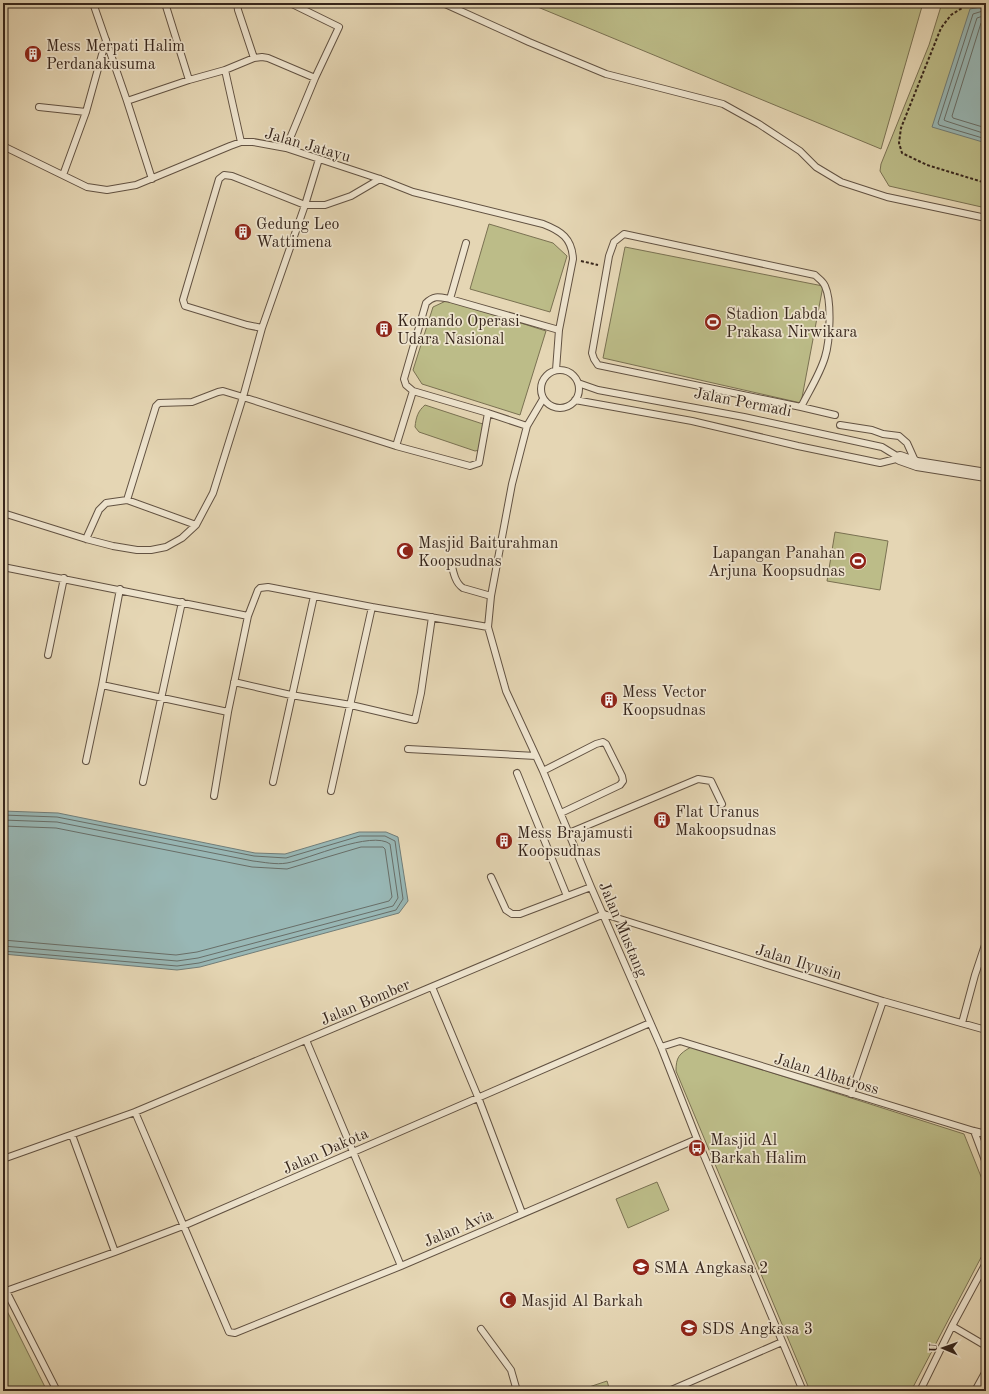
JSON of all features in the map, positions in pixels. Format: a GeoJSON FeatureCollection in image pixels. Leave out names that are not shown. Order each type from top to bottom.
{"type":"FeatureCollection","features":[{"type":"Feature","properties":{"kind":"street","name":"Jalan Permadi"},"geometry":{"type":"LineString","coordinates":[[900,458],[917,464],[986,474]]}},
{"type":"Feature","properties":{"kind":"lane"},"geometry":{"type":"LineString","coordinates":[[93,3],[152,179]]}},
{"type":"Feature","properties":{"kind":"lane"},"geometry":{"type":"LineString","coordinates":[[164,3],[189,80]]}},
{"type":"Feature","properties":{"kind":"lane"},"geometry":{"type":"LineString","coordinates":[[237,3],[254,58]]}},
{"type":"Feature","properties":{"kind":"lane"},"geometry":{"type":"LineString","coordinates":[[286,148],[315,78],[339,26],[290,3]]}},
{"type":"Feature","properties":{"kind":"lane"},"geometry":{"type":"LineString","coordinates":[[443,3],[529,42],[606,74],[723,104],[759,124],[800,151],[816,167],[841,182],[887,197],[986,218]]}},
{"type":"Feature","properties":{"kind":"lane"},"geometry":{"type":"LineString","coordinates":[[63,175],[86,112],[106,40]]}},
{"type":"Feature","properties":{"kind":"lane"},"geometry":{"type":"LineString","coordinates":[[127,101],[189,80],[225,70],[254,58],[262,57],[268,58],[315,78]]}},
{"type":"Feature","properties":{"kind":"lane"},"geometry":{"type":"LineString","coordinates":[[225,70],[241,142]]}},
{"type":"Feature","properties":{"kind":"lane"},"geometry":{"type":"LineString","coordinates":[[39,107],[86,112]]}},
{"type":"Feature","properties":{"kind":"lane","name":"Jalan Jatayu"},"geometry":{"type":"LineString","coordinates":[[3,146],[87,187],[107,190],[136,185],[241,142],[253,142],[286,148],[380,179],[413,192],[543,224],[558,230],[567,239],[572,250],[573,259]]}},
{"type":"Feature","properties":{"kind":"lane"},"geometry":{"type":"LineString","coordinates":[[3,513],[86,539],[113,546],[138,550],[151,550],[166,547],[182,538],[196,525],[213,493],[243,397],[262,328],[305,205],[319,159]]}},
{"type":"Feature","properties":{"kind":"lane"},"geometry":{"type":"LineString","coordinates":[[262,328],[247,325],[185,306],[183,303],[218,179],[224,175],[232,176],[305,205],[325,204],[351,196],[380,179]]}},
{"type":"Feature","properties":{"kind":"lane"},"geometry":{"type":"LineString","coordinates":[[801,406],[825,357],[829,312],[826,288],[822,281],[815,275],[624,234],[614,242],[607,267],[592,353],[594,360],[598,365],[801,406],[835,415]]}},
{"type":"Feature","properties":{"kind":"lane"},"geometry":{"type":"LineString","coordinates":[[450,299],[466,243]]}},
{"type":"Feature","properties":{"kind":"lane"},"geometry":{"type":"LineString","coordinates":[[556,370],[558,330],[573,259]]}},
{"type":"Feature","properties":{"kind":"lane"},"geometry":{"type":"LineString","coordinates":[[527,426],[413,391],[406,385],[404,379],[426,304],[431,298],[437,297],[450,299],[558,330]]}},
{"type":"Feature","properties":{"kind":"lane"},"geometry":{"type":"LineString","coordinates":[[556,370],[570,372],[578,383],[579,390],[575,400],[570,405],[563,408],[555,408],[548,405],[540,392],[544,378],[549,372],[556,370]]}},
{"type":"Feature","properties":{"kind":"lane","name":"Jalan Permadi"},"geometry":{"type":"LineString","coordinates":[[578,383],[598,390],[744,417],[882,447],[900,458]]}},
{"type":"Feature","properties":{"kind":"lane"},"geometry":{"type":"LineString","coordinates":[[396,446],[413,391]]}},
{"type":"Feature","properties":{"kind":"lane"},"geometry":{"type":"LineString","coordinates":[[127,500],[156,406],[159,403],[192,402],[218,392],[223,392],[396,446],[470,466],[475,466],[479,463],[488,413]]}},
{"type":"Feature","properties":{"kind":"lane","name":"Jalan Mustang"},"geometry":{"type":"LineString","coordinates":[[543,399],[527,426],[512,484],[491,596],[488,627],[506,691],[543,771],[661,1047],[697,1139],[803,1391]]}},
{"type":"Feature","properties":{"kind":"lane","name":"Jalan Permadi"},"geometry":{"type":"LineString","coordinates":[[575,400],[692,421],[798,446],[880,463],[900,458]]}},
{"type":"Feature","properties":{"kind":"lane"},"geometry":{"type":"LineString","coordinates":[[840,425],[899,436],[907,442],[917,464]]}},
{"type":"Feature","properties":{"kind":"lane"},"geometry":{"type":"LineString","coordinates":[[86,539],[102,506],[106,503],[127,500],[196,525]]}},
{"type":"Feature","properties":{"kind":"lane"},"geometry":{"type":"LineString","coordinates":[[451,562],[457,582],[460,586],[491,596]]}},
{"type":"Feature","properties":{"kind":"lane"},"geometry":{"type":"LineString","coordinates":[[3,567],[120,589],[248,616]]}},
{"type":"Feature","properties":{"kind":"lane"},"geometry":{"type":"LineString","coordinates":[[48,655],[64,578]]}},
{"type":"Feature","properties":{"kind":"lane"},"geometry":{"type":"LineString","coordinates":[[214,796],[228,712],[248,616],[258,590],[263,587],[268,587],[488,627]]}},
{"type":"Feature","properties":{"kind":"lane"},"geometry":{"type":"LineString","coordinates":[[86,760],[120,589]]}},
{"type":"Feature","properties":{"kind":"lane"},"geometry":{"type":"LineString","coordinates":[[273,782],[314,596]]}},
{"type":"Feature","properties":{"kind":"lane"},"geometry":{"type":"LineString","coordinates":[[143,782],[182,602]]}},
{"type":"Feature","properties":{"kind":"lane"},"geometry":{"type":"LineString","coordinates":[[331,791],[372,607]]}},
{"type":"Feature","properties":{"kind":"lane"},"geometry":{"type":"LineString","coordinates":[[234,682],[291,695],[351,705],[415,720],[421,693],[432,618]]}},
{"type":"Feature","properties":{"kind":"lane"},"geometry":{"type":"LineString","coordinates":[[102,685],[228,712]]}},
{"type":"Feature","properties":{"kind":"lane"},"geometry":{"type":"LineString","coordinates":[[543,771],[596,744],[603,742],[606,744],[622,776],[620,785],[561,813]]}},
{"type":"Feature","properties":{"kind":"lane"},"geometry":{"type":"LineString","coordinates":[[408,749],[536,756]]}},
{"type":"Feature","properties":{"kind":"lane"},"geometry":{"type":"LineString","coordinates":[[518,773],[567,896]]}},
{"type":"Feature","properties":{"kind":"lane"},"geometry":{"type":"LineString","coordinates":[[569,833],[698,779],[711,781],[722,804]]}},
{"type":"Feature","properties":{"kind":"lane"},"geometry":{"type":"LineString","coordinates":[[491,877],[506,910],[512,914],[520,914],[591,886]]}},
{"type":"Feature","properties":{"kind":"lane","name":"Jalan Bomber"},"geometry":{"type":"LineString","coordinates":[[3,1159],[135,1112],[604,914]]}},
{"type":"Feature","properties":{"kind":"lane","name":"Jalan Ilyusin"},"geometry":{"type":"LineString","coordinates":[[604,914],[883,1001],[986,1030]]}},
{"type":"Feature","properties":{"kind":"lane"},"geometry":{"type":"LineString","coordinates":[[962,1023],[986,942]]}},
{"type":"Feature","properties":{"kind":"lane"},"geometry":{"type":"LineString","coordinates":[[432,986],[478,1097],[522,1213]]}},
{"type":"Feature","properties":{"kind":"lane"},"geometry":{"type":"LineString","coordinates":[[851,1094],[883,1001]]}},
{"type":"Feature","properties":{"kind":"lane","name":"Jalan Dakota"},"geometry":{"type":"LineString","coordinates":[[4,1288],[115,1252],[183,1226],[650,1023]]}},
{"type":"Feature","properties":{"kind":"lane"},"geometry":{"type":"LineString","coordinates":[[306,1040],[400,1266]]}},
{"type":"Feature","properties":{"kind":"lane","name":"Jalan Albatross"},"geometry":{"type":"LineString","coordinates":[[661,1047],[680,1041],[986,1134]]}},
{"type":"Feature","properties":{"kind":"lane"},"geometry":{"type":"LineString","coordinates":[[135,1112],[183,1226]]}},
{"type":"Feature","properties":{"kind":"lane"},"geometry":{"type":"LineString","coordinates":[[974,1131],[986,1163]]}},
{"type":"Feature","properties":{"kind":"lane"},"geometry":{"type":"LineString","coordinates":[[72,1135],[115,1252]]}},
{"type":"Feature","properties":{"kind":"lane","name":"Jalan Avia"},"geometry":{"type":"LineString","coordinates":[[183,1226],[229,1332],[235,1333],[400,1266],[697,1139]]}},
{"type":"Feature","properties":{"kind":"lane"},"geometry":{"type":"LineString","coordinates":[[920,1391],[952,1326],[986,1263]]}},
{"type":"Feature","properties":{"kind":"lane"},"geometry":{"type":"LineString","coordinates":[[4,1288],[57,1391]]}},
{"type":"Feature","properties":{"kind":"lane"},"geometry":{"type":"LineString","coordinates":[[952,1326],[986,1346]]}},
{"type":"Feature","properties":{"kind":"lane"},"geometry":{"type":"LineString","coordinates":[[481,1328],[511,1370],[517,1391]]}},
{"type":"Feature","properties":{"kind":"lane"},"geometry":{"type":"LineString","coordinates":[[669,1391],[782,1342]]}},
{"type":"Feature","properties":{"kind":"lane"},"geometry":{"type":"LineString","coordinates":[[975,1391],[986,1371]]}},
{"type":"Feature","properties":{"kind":"path"},"geometry":{"type":"LineString","coordinates":[[970,3],[951,15],[941,28],[901,128],[899,143],[902,152],[927,165],[986,183]]}},
{"type":"Feature","properties":{"kind":"path"},"geometry":{"type":"LineString","coordinates":[[573,259],[607,267]]}},
{"type":"Feature","properties":{"kind":"green space"},"geometry":{"type":"Polygon","coordinates":[[[528,3],[923,3],[881,149],[528,3]]]}},
{"type":"Feature","properties":{"kind":"green space"},"geometry":{"type":"Polygon","coordinates":[[[942,3],[986,3],[986,208],[889,186],[880,171],[881,164],[929,45],[942,3]]]}},
{"type":"Feature","properties":{"kind":"green space"},"geometry":{"type":"Polygon","coordinates":[[[489,224],[553,243],[567,256],[550,312],[470,289],[489,224]]]}},
{"type":"Feature","properties":{"kind":"green space","name":"Stadion Labda Prakasa Nirwikara"},"geometry":{"type":"Polygon","coordinates":[[[625,247],[823,286],[801,403],[603,358],[625,247]]]}},
{"type":"Feature","properties":{"kind":"green space"},"geometry":{"type":"Polygon","coordinates":[[[448,300],[546,331],[520,415],[422,384],[413,370],[433,307],[448,300]]]}},
{"type":"Feature","properties":{"kind":"green space"},"geometry":{"type":"Polygon","coordinates":[[[425,405],[489,426],[480,450],[475,451],[419,432],[415,427],[416,420],[419,412],[425,405]]]}},
{"type":"Feature","properties":{"kind":"green space","name":"Lapangan Panahan Arjuna Koopsudnas"},"geometry":{"type":"Polygon","coordinates":[[[835,532],[888,541],[880,590],[827,581],[835,532]]]}},
{"type":"Feature","properties":{"kind":"green space"},"geometry":{"type":"Polygon","coordinates":[[[691,1047],[964,1134],[986,1189],[986,1248],[911,1391],[810,1391],[676,1071],[679,1056],[691,1047]]]}},
{"type":"Feature","properties":{"kind":"green space"},"geometry":{"type":"Polygon","coordinates":[[[657,1182],[669,1210],[628,1228],[616,1199],[657,1182]]]}},
{"type":"Feature","properties":{"kind":"green space"},"geometry":{"type":"Polygon","coordinates":[[[3,1303],[47,1391],[3,1391],[3,1303]]]}},
{"type":"Feature","properties":{"kind":"green space"},"geometry":{"type":"Polygon","coordinates":[[[607,1381],[610,1391],[577,1391],[607,1381]]]}},
{"type":"Feature","properties":{"kind":"water"},"geometry":{"type":"Polygon","coordinates":[[[986,6],[986,143],[932,127],[970,9],[986,6]]]}},
{"type":"Feature","properties":{"kind":"water"},"geometry":{"type":"Polygon","coordinates":[[[3,811],[58,813],[255,853],[285,854],[359,832],[386,832],[398,837],[408,901],[399,913],[200,967],[177,970],[3,954],[3,811]]]}},
{"type":"Feature","properties":{"kind":"place","name":"Mess Merpati Halim Perdanakusuma"},"geometry":{"type":"Point","coordinates":[33,54]}},
{"type":"Feature","properties":{"kind":"place","name":"Gedung Leo Wattimena"},"geometry":{"type":"Point","coordinates":[243,232]}},
{"type":"Feature","properties":{"kind":"place","name":"Stadion Labda Prakasa Nirwikara"},"geometry":{"type":"Point","coordinates":[713,322]}},
{"type":"Feature","properties":{"kind":"place","name":"Komando Operasi Udara Nasional"},"geometry":{"type":"Point","coordinates":[384,329]}},
{"type":"Feature","properties":{"kind":"place","name":"Masjid Baiturahman Koopsudnas"},"geometry":{"type":"Point","coordinates":[405,551]}},
{"type":"Feature","properties":{"kind":"place","name":"Lapangan Panahan Arjuna Koopsudnas"},"geometry":{"type":"Point","coordinates":[858,561]}},
{"type":"Feature","properties":{"kind":"place","name":"Mess Vector Koopsudnas"},"geometry":{"type":"Point","coordinates":[609,700]}},
{"type":"Feature","properties":{"kind":"place","name":"Flat Uranus Makoopsudnas"},"geometry":{"type":"Point","coordinates":[662,820]}},
{"type":"Feature","properties":{"kind":"place","name":"Mess Brajamusti Koopsudnas"},"geometry":{"type":"Point","coordinates":[504,841]}},
{"type":"Feature","properties":{"kind":"place","name":"Masjid Al Barkah Halim"},"geometry":{"type":"Point","coordinates":[697,1148]}},
{"type":"Feature","properties":{"kind":"place","name":"SMA Angkasa 2"},"geometry":{"type":"Point","coordinates":[641,1267]}},
{"type":"Feature","properties":{"kind":"place","name":"Masjid Al Barkah"},"geometry":{"type":"Point","coordinates":[508,1300]}},
{"type":"Feature","properties":{"kind":"place","name":"SDS Angkasa 3"},"geometry":{"type":"Point","coordinates":[689,1328]}}]}
